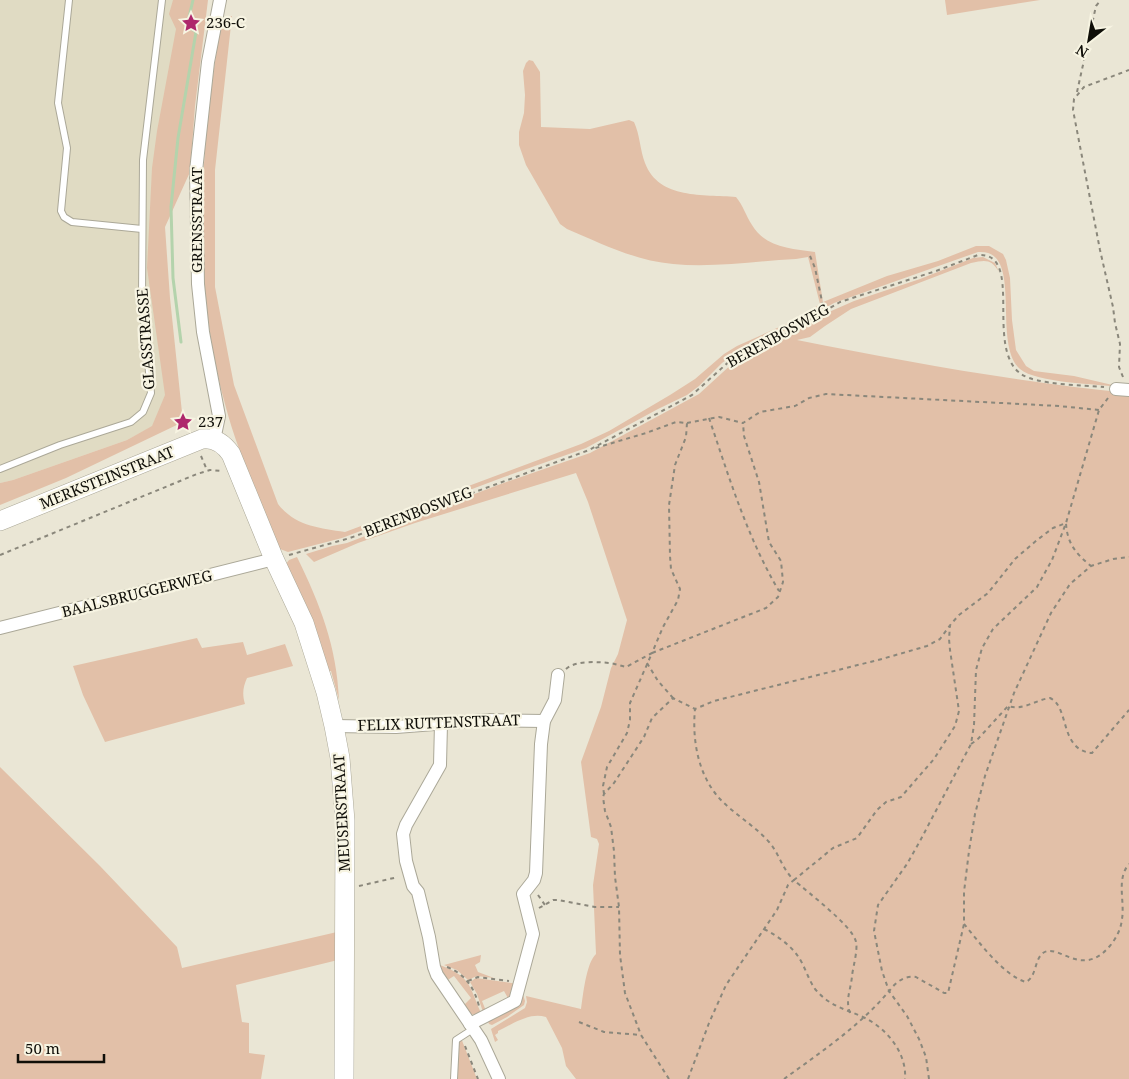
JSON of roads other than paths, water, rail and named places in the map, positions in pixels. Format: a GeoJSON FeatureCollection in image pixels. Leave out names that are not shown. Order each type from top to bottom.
{"type":"FeatureCollection","features":[{"type":"Feature","properties":{"kind":"street","name":"GRENSSTRAAT"},"geometry":{"type":"LineString","coordinates":[[214,440],[219,416],[203,332],[198,284],[196,171],[208,62],[220,0]]}},
{"type":"Feature","properties":{"kind":"street","name":"MERKSTEINSTRAAT"},"geometry":{"type":"LineString","coordinates":[[0,521],[195,441],[207,438],[214,440]]}},
{"type":"Feature","properties":{"kind":"street"},"geometry":{"type":"LineString","coordinates":[[214,440],[226,446],[231,454],[274,559]]}},
{"type":"Feature","properties":{"kind":"street","name":"BAALSBRUGGERWEG"},"geometry":{"type":"LineString","coordinates":[[0,628],[274,559]]}},
{"type":"Feature","properties":{"kind":"street","name":"MEUSERSTRAAT"},"geometry":{"type":"LineString","coordinates":[[274,559],[304,623],[324,684],[340,758],[345,821],[344,1079]]}},
{"type":"Feature","properties":{"kind":"street"},"geometry":{"type":"LineString","coordinates":[[469,1029],[485,1017],[515,1001],[520,986],[533,934],[523,894],[534,880],[536,873],[541,744],[544,721],[555,700],[558,675]]}},
{"type":"Feature","properties":{"kind":"street","name":"FELIX RUTTENSTRAAT"},"geometry":{"type":"LineString","coordinates":[[334,726],[396,727],[486,720],[544,721]]}},
{"type":"Feature","properties":{"kind":"street"},"geometry":{"type":"LineString","coordinates":[[441,724],[440,765],[404,830],[406,861],[413,886],[418,892],[437,975],[469,1029],[482,1040],[499,1079]]}},
{"type":"Feature","properties":{"kind":"lane"},"geometry":{"type":"LineString","coordinates":[[69,0],[58,103],[67,148],[61,211],[64,217],[72,222],[142,229]]}},
{"type":"Feature","properties":{"kind":"lane","name":"GLASSTRASSE"},"geometry":{"type":"LineString","coordinates":[[0,469],[60,445],[131,422],[138,418],[146,407],[151,393],[142,298],[142,160],[162,0]]}},
{"type":"Feature","properties":{"kind":"lane"},"geometry":{"type":"LineString","coordinates":[[454,1079],[456,1040],[469,1029]]}},
{"type":"Feature","properties":{"kind":"waterway"},"geometry":{"type":"LineString","coordinates":[[181,342],[173,278],[171,207],[178,138],[196,32],[187,26],[193,0]]}},
{"type":"Feature","properties":{"kind":"place","name":"236-C"},"geometry":{"type":"Point","coordinates":[191,23]}},
{"type":"Feature","properties":{"kind":"place","name":"237"},"geometry":{"type":"Point","coordinates":[183,422]}}]}
